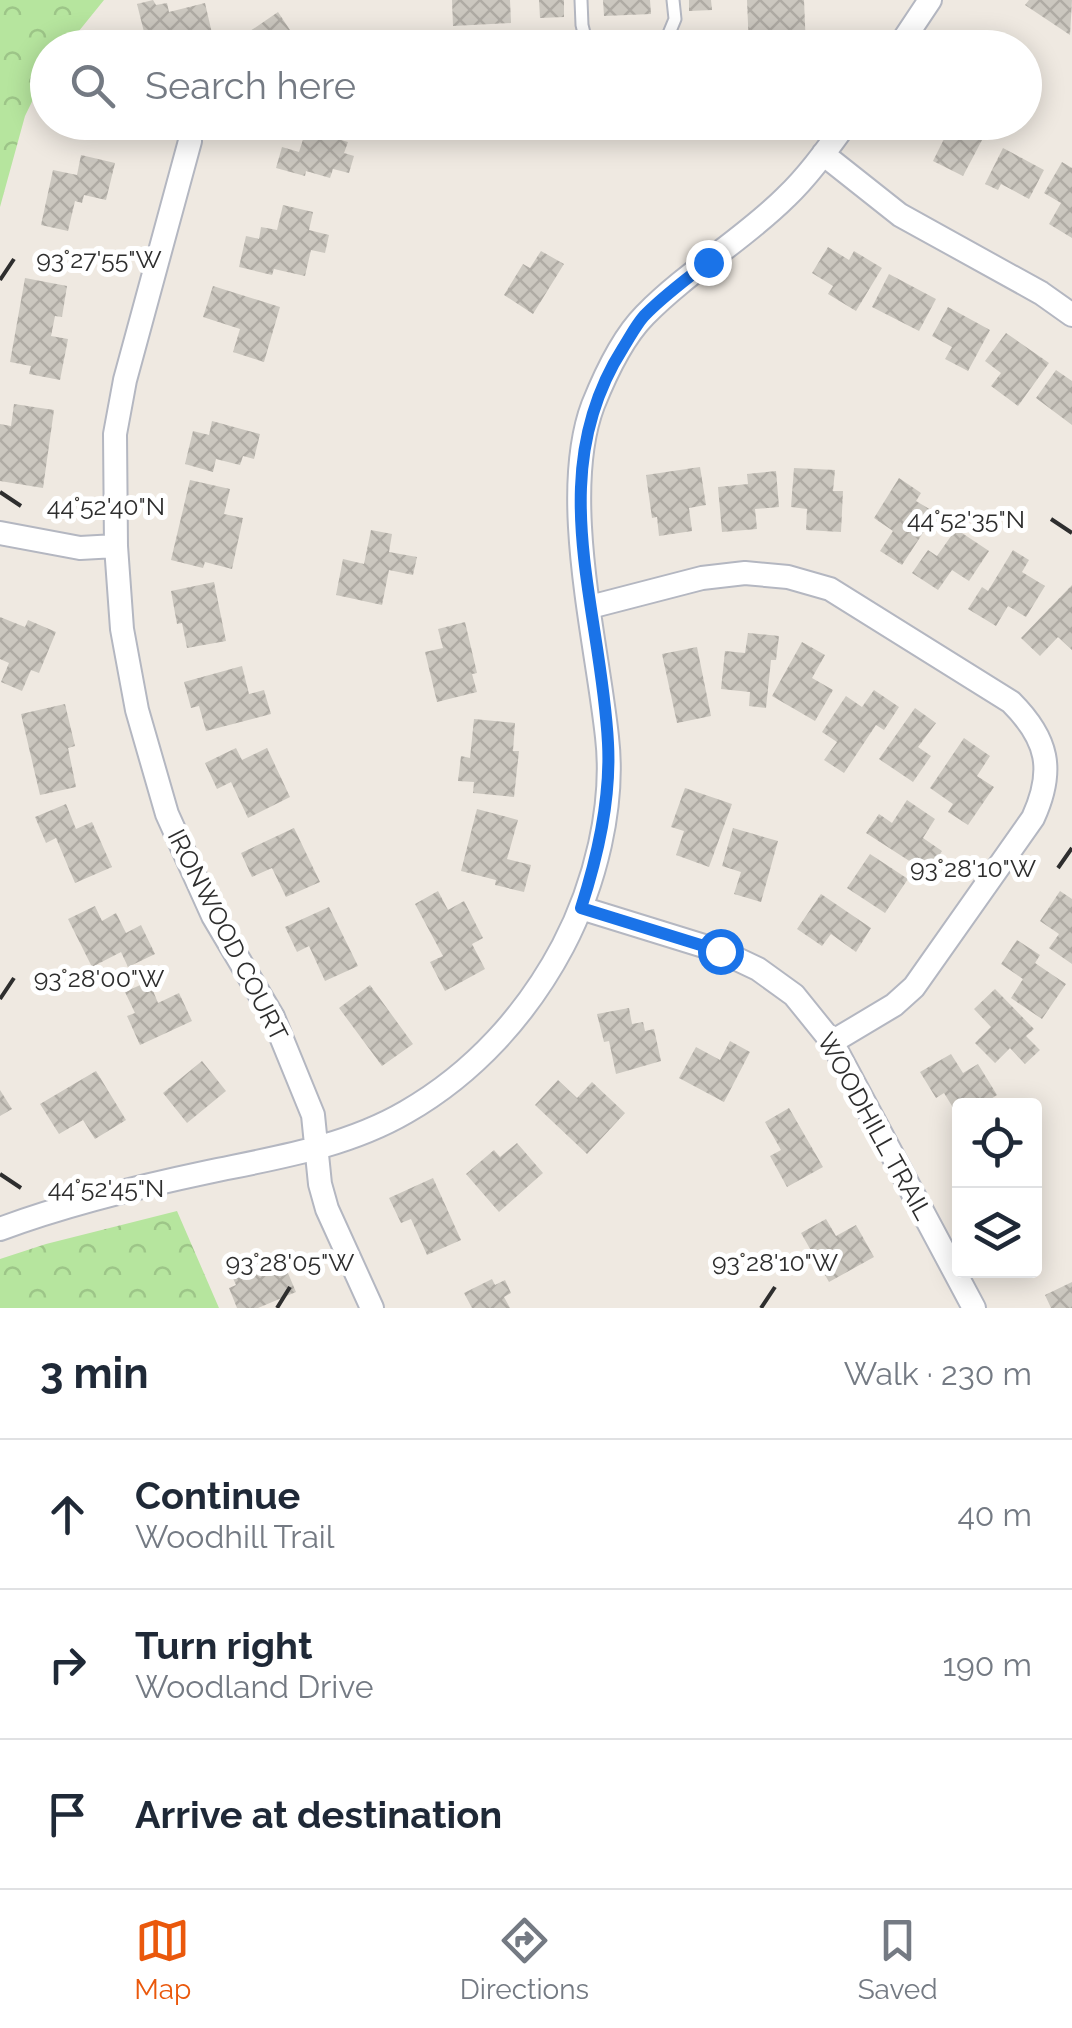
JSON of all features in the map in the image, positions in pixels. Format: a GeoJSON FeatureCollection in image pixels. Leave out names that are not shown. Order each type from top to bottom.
{"type":"FeatureCollection","features":[{"type":"Feature","properties":{"kind":"street"},"geometry":{"type":"LineString","coordinates":[[908,30],[923,2]]}},
{"type":"Feature","properties":{"kind":"street"},"geometry":{"type":"LineString","coordinates":[[0,1230],[124,1190],[349,1138],[406,1112],[457,1076],[504,1034],[543,984],[581,908],[594,870],[606,808],[608,745],[581,517],[581,461],[592,406],[642,318],[786,196],[834,140]]}},
{"type":"Feature","properties":{"kind":"street","name":"IRONWOOD COURT"},"geometry":{"type":"LineString","coordinates":[[190,141],[125,380],[115,434],[116,546],[122,629],[137,710],[167,814],[213,916],[273,1017],[314,1115],[320,1184],[327,1209],[372,1308]]}},
{"type":"Feature","properties":{"kind":"street"},"geometry":{"type":"LineString","coordinates":[[824,154],[900,215],[1041,293],[1072,315]]}},
{"type":"Feature","properties":{"kind":"street"},"geometry":{"type":"LineString","coordinates":[[0,533],[80,548],[116,546]]}},
{"type":"Feature","properties":{"kind":"street"},"geometry":{"type":"LineString","coordinates":[[590,607],[702,578],[745,573],[788,578],[830,590],[1011,702],[1028,719],[1042,742],[1046,767],[1044,794],[1033,818],[932,965],[894,1005],[832,1042]]}},
{"type":"Feature","properties":{"kind":"street","name":"WOODHILL TRAIL"},"geometry":{"type":"LineString","coordinates":[[581,908],[720,951],[758,970],[794,995],[832,1042],[974,1308]]}},
{"type":"Feature","properties":{"kind":"lane"},"geometry":{"type":"LineString","coordinates":[[581,0],[583,30]]}},
{"type":"Feature","properties":{"kind":"lane"},"geometry":{"type":"LineString","coordinates":[[670,30],[675,19],[674,0]]}},
{"type":"Feature","properties":{"kind":"green space"},"geometry":{"type":"Polygon","coordinates":[[[0,0],[104,0],[80,30],[30,30],[30,106],[0,207],[0,0]]]}},
{"type":"Feature","properties":{"kind":"green space"},"geometry":{"type":"Polygon","coordinates":[[[177,1211],[219,1308],[0,1308],[0,1259],[177,1211]]]}},
{"type":"Feature","properties":{"kind":"building"},"geometry":{"type":"Polygon","coordinates":[[[153,0],[156,5],[167,3],[169,12],[205,3],[211,30],[144,30],[137,4],[153,0]]]}},
{"type":"Feature","properties":{"kind":"building"},"geometry":{"type":"Polygon","coordinates":[[[452,0],[510,0],[511,23],[453,26],[452,0]]]}},
{"type":"Feature","properties":{"kind":"building"},"geometry":{"type":"Polygon","coordinates":[[[539,0],[564,0],[564,17],[540,18],[539,0]]]}},
{"type":"Feature","properties":{"kind":"building"},"geometry":{"type":"Polygon","coordinates":[[[603,0],[650,0],[651,14],[604,16],[603,0]]]}},
{"type":"Feature","properties":{"kind":"building"},"geometry":{"type":"Polygon","coordinates":[[[689,0],[711,0],[712,10],[689,11],[689,0]]]}},
{"type":"Feature","properties":{"kind":"building"},"geometry":{"type":"Polygon","coordinates":[[[747,0],[804,0],[805,30],[748,30],[747,0]]]}},
{"type":"Feature","properties":{"kind":"building"},"geometry":{"type":"Polygon","coordinates":[[[1029,0],[1072,0],[1070,35],[1025,5],[1029,0]]]}},
{"type":"Feature","properties":{"kind":"building"},"geometry":{"type":"Polygon","coordinates":[[[278,12],[290,30],[252,30],[278,12]]]}},
{"type":"Feature","properties":{"kind":"building"},"geometry":{"type":"Polygon","coordinates":[[[303,140],[341,140],[348,142],[344,153],[354,156],[349,173],[333,169],[330,178],[276,168],[282,147],[299,152],[303,140]]]}},
{"type":"Feature","properties":{"kind":"building"},"geometry":{"type":"Polygon","coordinates":[[[944,140],[982,140],[963,176],[933,161],[944,140]]]}},
{"type":"Feature","properties":{"kind":"building"},"geometry":{"type":"Polygon","coordinates":[[[1003,148],[1044,170],[1029,199],[1001,184],[998,190],[985,184],[1003,148]]]}},
{"type":"Feature","properties":{"kind":"building"},"geometry":{"type":"Polygon","coordinates":[[[81,155],[115,163],[106,200],[84,195],[82,203],[75,201],[68,231],[41,225],[53,170],[77,175],[81,155]]]}},
{"type":"Feature","properties":{"kind":"building"},"geometry":{"type":"Polygon","coordinates":[[[1062,162],[1072,168],[1072,238],[1049,224],[1061,203],[1044,193],[1062,162]]]}},
{"type":"Feature","properties":{"kind":"building"},"geometry":{"type":"Polygon","coordinates":[[[283,205],[313,212],[309,230],[329,235],[325,253],[311,250],[305,276],[274,269],[272,275],[239,267],[246,236],[259,239],[261,227],[277,230],[283,205]]]}},
{"type":"Feature","properties":{"kind":"building"},"geometry":{"type":"Polygon","coordinates":[[[828,247],[849,260],[854,251],[882,268],[856,311],[828,294],[833,286],[812,273],[828,247]]]}},
{"type":"Feature","properties":{"kind":"building"},"geometry":{"type":"Polygon","coordinates":[[[541,251],[564,264],[533,314],[504,295],[523,264],[530,268],[541,251]]]}},
{"type":"Feature","properties":{"kind":"building"},"geometry":{"type":"Polygon","coordinates":[[[889,274],[936,299],[919,331],[872,307],[889,274]]]}},
{"type":"Feature","properties":{"kind":"building"},"geometry":{"type":"Polygon","coordinates":[[[25,278],[67,286],[62,317],[55,316],[51,336],[68,339],[60,380],[29,374],[31,366],[10,362],[25,278]]]}},
{"type":"Feature","properties":{"kind":"building"},"geometry":{"type":"Polygon","coordinates":[[[213,286],[280,307],[264,362],[233,352],[240,329],[203,317],[213,286]]]}},
{"type":"Feature","properties":{"kind":"building"},"geometry":{"type":"Polygon","coordinates":[[[948,307],[990,330],[968,371],[945,359],[952,347],[932,336],[948,307]]]}},
{"type":"Feature","properties":{"kind":"building"},"geometry":{"type":"Polygon","coordinates":[[[1006,333],[1049,363],[1018,406],[991,386],[1001,373],[985,361],[1006,333]]]}},
{"type":"Feature","properties":{"kind":"building"},"geometry":{"type":"Polygon","coordinates":[[[1056,370],[1072,381],[1072,425],[1036,398],[1056,370]]]}},
{"type":"Feature","properties":{"kind":"building"},"geometry":{"type":"Polygon","coordinates":[[[14,404],[54,410],[43,488],[0,481],[0,424],[11,426],[14,404]]]}},
{"type":"Feature","properties":{"kind":"building"},"geometry":{"type":"Polygon","coordinates":[[[212,421],[260,434],[254,459],[243,456],[240,465],[216,459],[213,472],[185,464],[193,431],[209,435],[212,421]]]}},
{"type":"Feature","properties":{"kind":"building"},"geometry":{"type":"Polygon","coordinates":[[[700,467],[706,505],[689,508],[692,531],[659,536],[657,517],[652,518],[646,475],[700,467]]]}},
{"type":"Feature","properties":{"kind":"building"},"geometry":{"type":"Polygon","coordinates":[[[794,468],[835,470],[833,491],[843,491],[841,532],[806,530],[807,509],[791,507],[794,468]]]}},
{"type":"Feature","properties":{"kind":"building"},"geometry":{"type":"Polygon","coordinates":[[[776,471],[779,507],[755,509],[757,529],[722,532],[718,487],[748,484],[747,474],[776,471]]]}},
{"type":"Feature","properties":{"kind":"building"},"geometry":{"type":"Polygon","coordinates":[[[899,478],[921,493],[916,501],[936,513],[902,565],[880,551],[893,531],[874,518],[899,478]]]}},
{"type":"Feature","properties":{"kind":"building"},"geometry":{"type":"Polygon","coordinates":[[[190,480],[230,489],[224,514],[243,518],[232,569],[205,562],[203,568],[171,560],[190,480]]]}},
{"type":"Feature","properties":{"kind":"building"},"geometry":{"type":"Polygon","coordinates":[[[956,529],[989,551],[969,581],[952,570],[938,590],[912,573],[928,550],[937,556],[956,529]]]}},
{"type":"Feature","properties":{"kind":"building"},"geometry":{"type":"Polygon","coordinates":[[[371,530],[392,534],[389,552],[417,557],[413,575],[389,570],[382,605],[336,595],[343,559],[364,564],[371,530]]]}},
{"type":"Feature","properties":{"kind":"building"},"geometry":{"type":"Polygon","coordinates":[[[1013,550],[1029,560],[1022,572],[1045,586],[1026,617],[1008,606],[996,626],[968,609],[982,587],[988,591],[1013,550]]]}},
{"type":"Feature","properties":{"kind":"building"},"geometry":{"type":"Polygon","coordinates":[[[214,582],[226,641],[187,648],[182,623],[177,624],[171,591],[214,582]]]}},
{"type":"Feature","properties":{"kind":"building"},"geometry":{"type":"Polygon","coordinates":[[[1072,585],[1072,650],[1058,637],[1040,656],[1021,638],[1072,585]]]}},
{"type":"Feature","properties":{"kind":"building"},"geometry":{"type":"Polygon","coordinates":[[[0,617],[25,627],[28,620],[56,632],[39,673],[31,670],[22,691],[1,682],[9,663],[0,659],[0,617]]]}},
{"type":"Feature","properties":{"kind":"building"},"geometry":{"type":"Polygon","coordinates":[[[465,622],[477,673],[472,674],[477,692],[437,702],[425,652],[443,648],[438,629],[465,622]]]}},
{"type":"Feature","properties":{"kind":"building"},"geometry":{"type":"Polygon","coordinates":[[[748,633],[779,636],[776,660],[771,660],[766,708],[749,706],[750,692],[721,689],[725,651],[745,653],[748,633]]]}},
{"type":"Feature","properties":{"kind":"building"},"geometry":{"type":"Polygon","coordinates":[[[802,642],[825,655],[812,678],[833,690],[815,721],[772,696],[802,642]]]}},
{"type":"Feature","properties":{"kind":"building"},"geometry":{"type":"Polygon","coordinates":[[[697,647],[711,716],[677,723],[662,654],[697,647]]]}},
{"type":"Feature","properties":{"kind":"building"},"geometry":{"type":"Polygon","coordinates":[[[242,666],[249,694],[264,690],[271,714],[206,731],[199,706],[191,708],[184,682],[242,666]]]}},
{"type":"Feature","properties":{"kind":"building"},"geometry":{"type":"Polygon","coordinates":[[[874,690],[899,707],[884,730],[876,725],[844,773],[824,760],[837,742],[822,732],[846,696],[862,707],[874,690]]]}},
{"type":"Feature","properties":{"kind":"building"},"geometry":{"type":"Polygon","coordinates":[[[65,704],[75,746],[68,748],[76,787],[40,795],[21,714],[65,704]]]}},
{"type":"Feature","properties":{"kind":"building"},"geometry":{"type":"Polygon","coordinates":[[[915,708],[936,723],[918,747],[931,756],[913,782],[879,759],[915,708]]]}},
{"type":"Feature","properties":{"kind":"building"},"geometry":{"type":"Polygon","coordinates":[[[474,719],[515,723],[513,751],[519,751],[514,797],[473,793],[474,782],[458,781],[461,756],[470,758],[474,719]]]}},
{"type":"Feature","properties":{"kind":"building"},"geometry":{"type":"Polygon","coordinates":[[[964,738],[990,756],[977,776],[994,787],[968,825],[948,812],[953,804],[930,788],[964,738]]]}},
{"type":"Feature","properties":{"kind":"building"},"geometry":{"type":"Polygon","coordinates":[[[236,748],[242,760],[267,748],[290,797],[248,818],[231,782],[217,789],[205,763],[236,748]]]}},
{"type":"Feature","properties":{"kind":"building"},"geometry":{"type":"Polygon","coordinates":[[[685,788],[732,804],[709,867],[676,855],[684,831],[671,827],[685,788]]]}},
{"type":"Feature","properties":{"kind":"building"},"geometry":{"type":"Polygon","coordinates":[[[907,800],[935,819],[923,838],[942,851],[928,873],[866,833],[879,814],[892,823],[907,800]]]}},
{"type":"Feature","properties":{"kind":"building"},"geometry":{"type":"Polygon","coordinates":[[[66,804],[76,829],[92,822],[112,867],[75,883],[56,838],[46,843],[35,817],[66,804]]]}},
{"type":"Feature","properties":{"kind":"building"},"geometry":{"type":"Polygon","coordinates":[[[477,809],[518,820],[507,859],[531,865],[524,892],[461,871],[477,809]]]}},
{"type":"Feature","properties":{"kind":"building"},"geometry":{"type":"Polygon","coordinates":[[[294,828],[320,882],[286,897],[272,868],[252,877],[241,853],[294,828]]]}},
{"type":"Feature","properties":{"kind":"building"},"geometry":{"type":"Polygon","coordinates":[[[733,828],[778,841],[761,902],[734,894],[741,872],[722,866],[733,828]]]}},
{"type":"Feature","properties":{"kind":"building"},"geometry":{"type":"Polygon","coordinates":[[[870,854],[908,879],[885,913],[847,888],[870,854]]]}},
{"type":"Feature","properties":{"kind":"building"},"geometry":{"type":"Polygon","coordinates":[[[438,891],[448,910],[464,901],[483,938],[472,944],[485,969],[445,991],[430,962],[443,956],[415,904],[438,891]]]}},
{"type":"Feature","properties":{"kind":"building"},"geometry":{"type":"Polygon","coordinates":[[[1060,891],[1072,899],[1072,964],[1049,948],[1059,934],[1040,921],[1060,891]]]}},
{"type":"Feature","properties":{"kind":"building"},"geometry":{"type":"Polygon","coordinates":[[[821,894],[871,928],[856,952],[831,934],[822,946],[797,929],[821,894]]]}},
{"type":"Feature","properties":{"kind":"building"},"geometry":{"type":"Polygon","coordinates":[[[95,906],[102,921],[116,913],[126,933],[141,925],[155,954],[128,967],[121,952],[92,967],[68,919],[95,906]]]}},
{"type":"Feature","properties":{"kind":"building"},"geometry":{"type":"Polygon","coordinates":[[[329,907],[358,966],[325,981],[309,946],[297,952],[285,927],[329,907]]]}},
{"type":"Feature","properties":{"kind":"building"},"geometry":{"type":"Polygon","coordinates":[[[1017,940],[1040,955],[1035,963],[1066,984],[1042,1019],[1011,998],[1023,979],[1001,964],[1017,940]]]}},
{"type":"Feature","properties":{"kind":"building"},"geometry":{"type":"Polygon","coordinates":[[[149,981],[158,1003],[179,993],[192,1021],[140,1045],[127,1016],[135,1013],[125,992],[149,981]]]}},
{"type":"Feature","properties":{"kind":"building"},"geometry":{"type":"Polygon","coordinates":[[[370,985],[413,1044],[382,1066],[339,1008],[370,985]]]}},
{"type":"Feature","properties":{"kind":"building"},"geometry":{"type":"Polygon","coordinates":[[[995,989],[1034,1029],[1026,1036],[1040,1050],[1025,1064],[1010,1048],[995,1063],[975,1043],[991,1027],[974,1009],[995,989]]]}},
{"type":"Feature","properties":{"kind":"building"},"geometry":{"type":"Polygon","coordinates":[[[629,1008],[632,1024],[643,1022],[645,1031],[654,1029],[661,1061],[616,1074],[609,1041],[604,1042],[597,1014],[629,1008]]]}},
{"type":"Feature","properties":{"kind":"building"},"geometry":{"type":"Polygon","coordinates":[[[730,1041],[750,1052],[724,1102],[679,1078],[696,1047],[720,1060],[730,1041]]]}},
{"type":"Feature","properties":{"kind":"building"},"geometry":{"type":"Polygon","coordinates":[[[951,1054],[963,1073],[978,1064],[997,1095],[952,1098],[952,1106],[944,1093],[936,1098],[920,1072],[951,1054]]]}},
{"type":"Feature","properties":{"kind":"building"},"geometry":{"type":"Polygon","coordinates":[[[202,1061],[226,1091],[187,1123],[163,1093],[202,1061]]]}},
{"type":"Feature","properties":{"kind":"building"},"geometry":{"type":"Polygon","coordinates":[[[96,1071],[126,1120],[95,1139],[83,1120],[59,1134],[40,1104],[96,1071]]]}},
{"type":"Feature","properties":{"kind":"building"},"geometry":{"type":"Polygon","coordinates":[[[558,1080],[577,1098],[592,1082],[625,1113],[587,1154],[535,1105],[558,1080]]]}},
{"type":"Feature","properties":{"kind":"building"},"geometry":{"type":"Polygon","coordinates":[[[0,1090],[12,1109],[0,1116],[0,1090]]]}},
{"type":"Feature","properties":{"kind":"building"},"geometry":{"type":"Polygon","coordinates":[[[789,1108],[823,1167],[787,1187],[770,1156],[781,1150],[765,1122],[789,1108]]]}},
{"type":"Feature","properties":{"kind":"building"},"geometry":{"type":"Polygon","coordinates":[[[517,1143],[543,1173],[499,1212],[466,1174],[494,1150],[500,1157],[517,1143]]]}},
{"type":"Feature","properties":{"kind":"building"},"geometry":{"type":"Polygon","coordinates":[[[433,1178],[461,1240],[427,1255],[411,1219],[401,1223],[389,1198],[433,1178]]]}},
{"type":"Feature","properties":{"kind":"building"},"geometry":{"type":"Polygon","coordinates":[[[826,1219],[836,1236],[856,1225],[874,1257],[829,1282],[801,1233],[826,1219]]]}},
{"type":"Feature","properties":{"kind":"building"},"geometry":{"type":"Polygon","coordinates":[[[256,1266],[260,1276],[285,1266],[296,1292],[258,1308],[237,1308],[229,1288],[236,1285],[232,1276],[256,1266]]]}},
{"type":"Feature","properties":{"kind":"building"},"geometry":{"type":"Polygon","coordinates":[[[492,1279],[495,1285],[505,1280],[511,1293],[504,1297],[510,1308],[472,1308],[464,1293],[492,1279]]]}},
{"type":"Feature","properties":{"kind":"building"},"geometry":{"type":"Polygon","coordinates":[[[1072,1282],[1072,1308],[1051,1308],[1045,1295],[1072,1282]]]}},
{"type":"Feature","properties":{"kind":"route"},"geometry":{"type":"LineString","coordinates":[[708,262],[642,318],[592,406],[581,461],[586,580],[608,745],[606,808],[594,870],[581,908],[720,951]]}}]}
